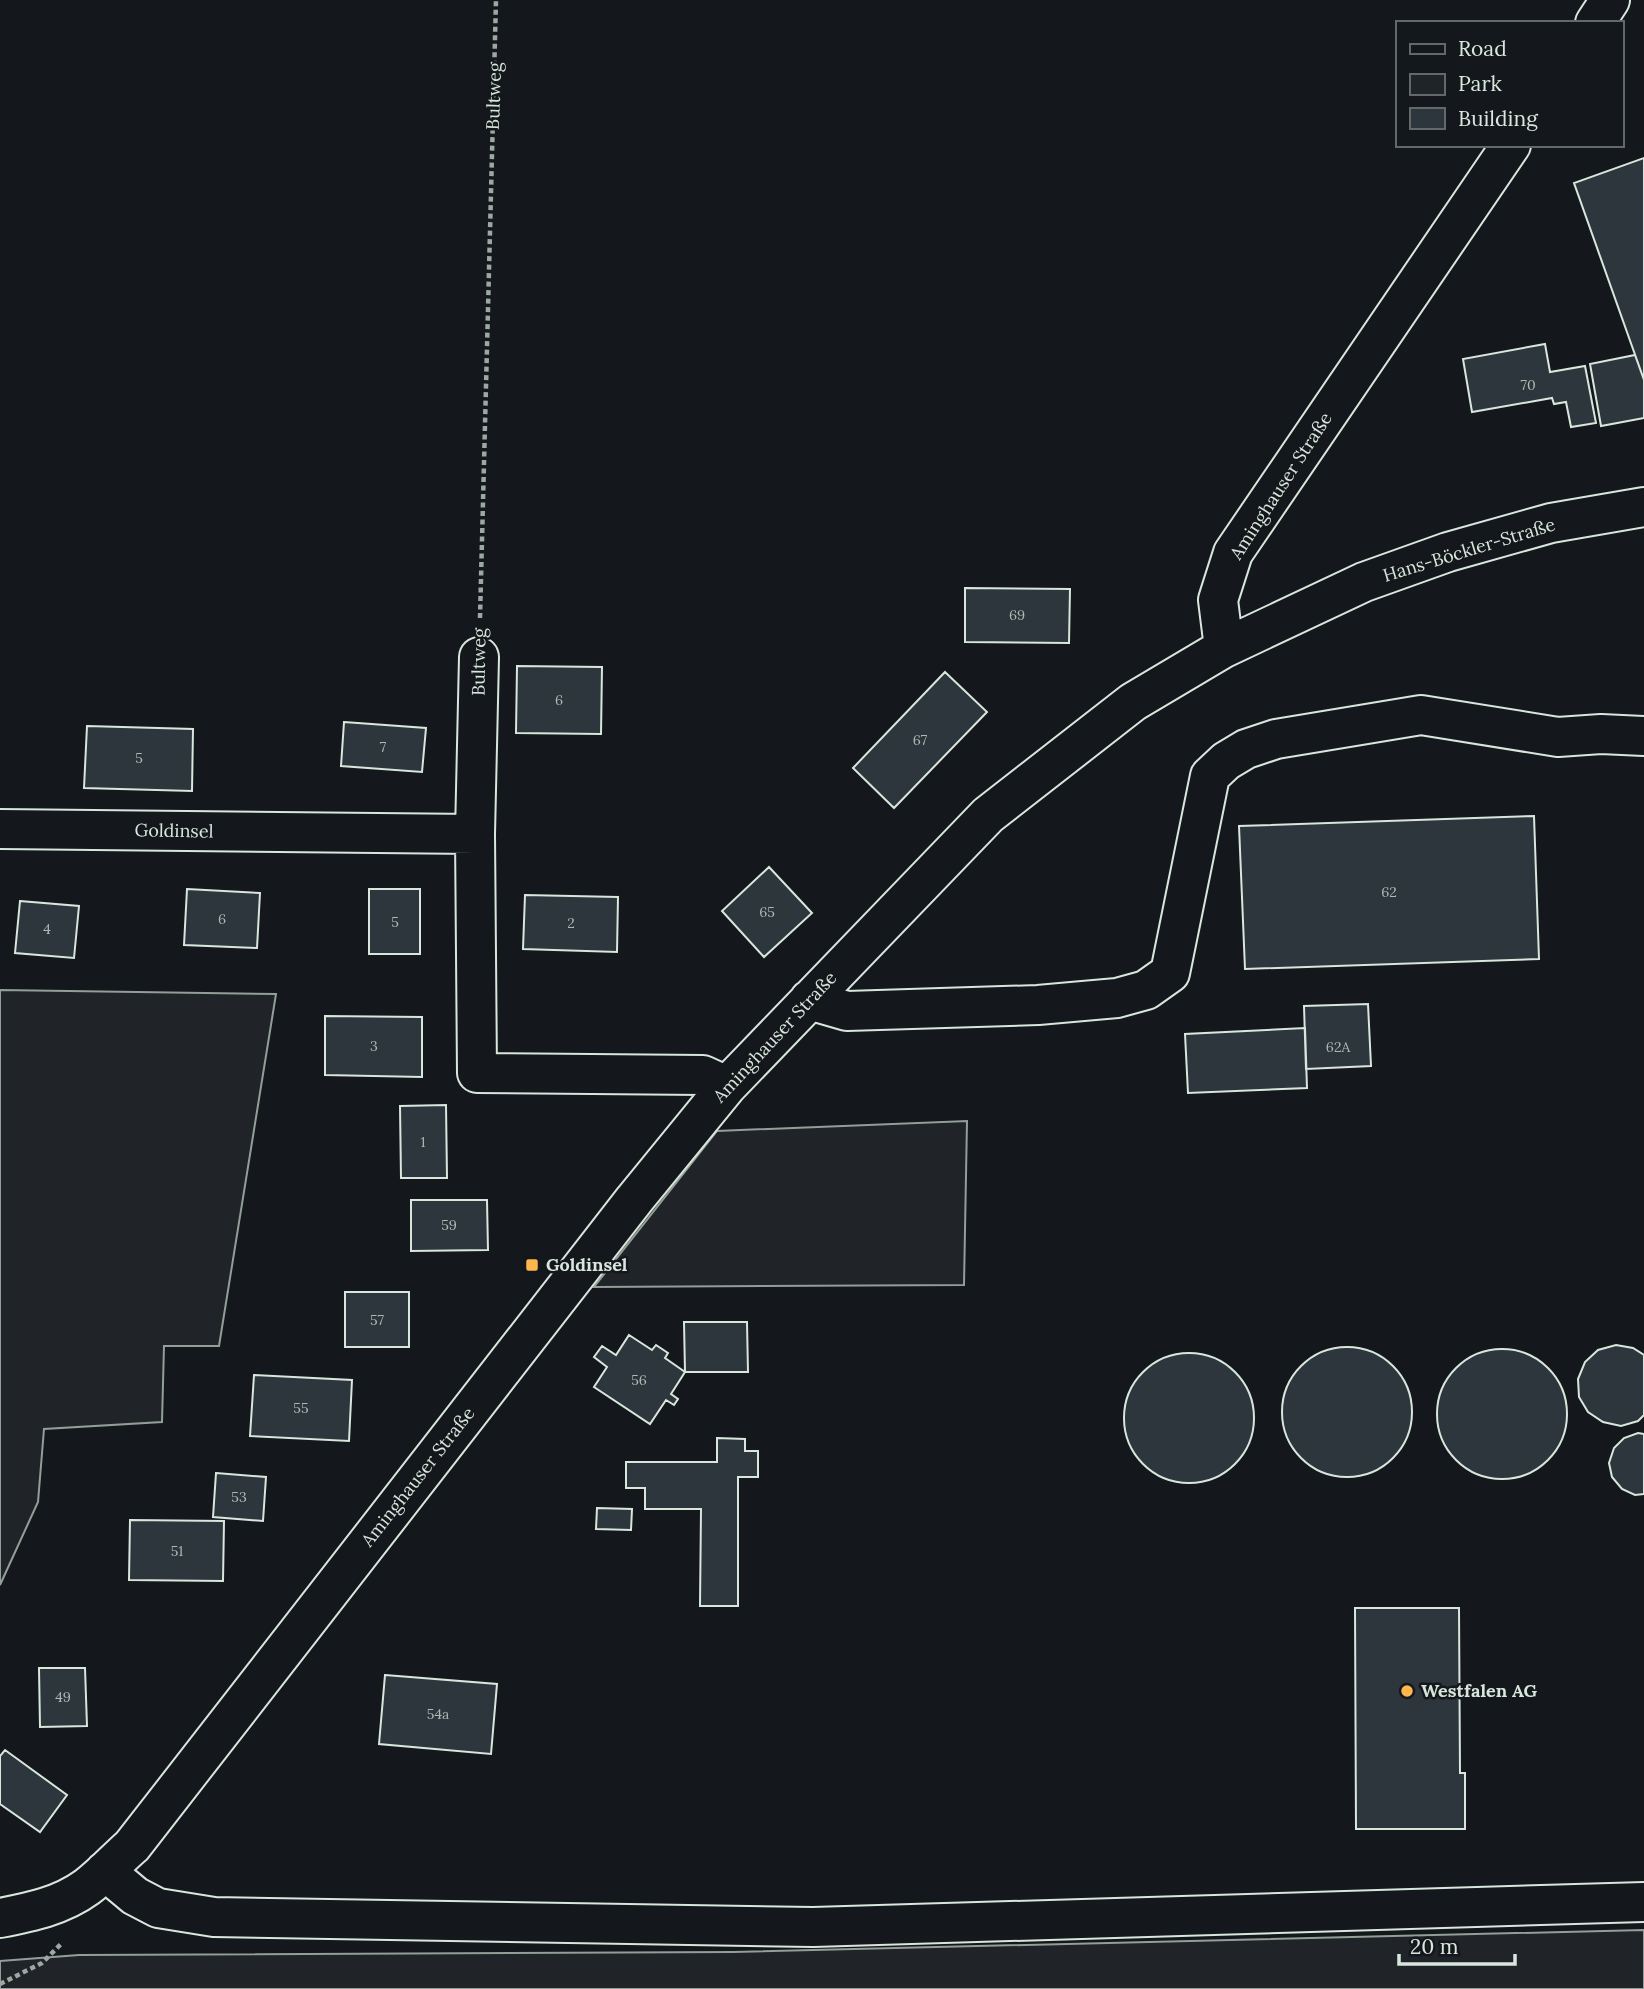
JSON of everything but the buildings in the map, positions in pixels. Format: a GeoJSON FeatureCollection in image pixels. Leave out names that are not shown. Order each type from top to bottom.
{"type":"FeatureCollection","features":[{"type":"Feature","properties":{"kind":"street"},"geometry":{"type":"LineString","coordinates":[[1596,21],[1610,0]]}},
{"type":"Feature","properties":{"kind":"street","name":"Aminghauser Straße"},"geometry":{"type":"LineString","coordinates":[[0,1918],[38,1910],[67,1899],[88,1886],[132,1846],[625,1211],[727,1086],[809,1000],[988,815],[1133,702],[1224,648],[1217,600],[1233,552],[1510,147]]}},
{"type":"Feature","properties":{"kind":"street","name":"Hans-Böckler-Straße"},"geometry":{"type":"LineString","coordinates":[[1224,648],[1364,582],[1448,552],[1551,523],[1644,507]]}},
{"type":"Feature","properties":{"kind":"street","name":"Bultweg"},"geometry":{"type":"LineString","coordinates":[[478,657],[475,834],[477,1073],[703,1075],[727,1086]]}},
{"type":"Feature","properties":{"kind":"street"},"geometry":{"type":"LineString","coordinates":[[809,1000],[847,1011],[1038,1005],[1117,998],[1146,990],[1170,973],[1210,776],[1226,761],[1246,749],[1276,739],[1421,715],[1558,737],[1601,734],[1644,736]]}},
{"type":"Feature","properties":{"kind":"street","name":"Goldinsel"},"geometry":{"type":"LineString","coordinates":[[0,829],[475,834]]}},
{"type":"Feature","properties":{"kind":"street"},"geometry":{"type":"LineString","coordinates":[[105,1871],[135,1896],[158,1908],[214,1917],[813,1927],[1644,1902]]}},
{"type":"Feature","properties":{"kind":"path","name":"Bultweg"},"geometry":{"type":"LineString","coordinates":[[478,657],[496,0]]}},
{"type":"Feature","properties":{"kind":"green space"},"geometry":{"type":"Polygon","coordinates":[[[0,990],[276,994],[219,1346],[164,1346],[162,1422],[44,1429],[38,1502],[0,1585],[0,990]]]}},
{"type":"Feature","properties":{"kind":"green space"},"geometry":{"type":"Polygon","coordinates":[[[967,1121],[964,1285],[594,1287],[717,1131],[967,1121]]]}},
{"type":"Feature","properties":{"kind":"green space"},"geometry":{"type":"Polygon","coordinates":[[[1644,1930],[1644,1989],[0,1989],[0,1961],[79,1955],[733,1952],[1644,1930]]]}},
{"type":"Feature","properties":{"kind":"place","name":"Goldinsel"},"geometry":{"type":"Point","coordinates":[532,1265]}},
{"type":"Feature","properties":{"kind":"place","name":"Westfalen AG"},"geometry":{"type":"Point","coordinates":[1407,1691]}}]}
